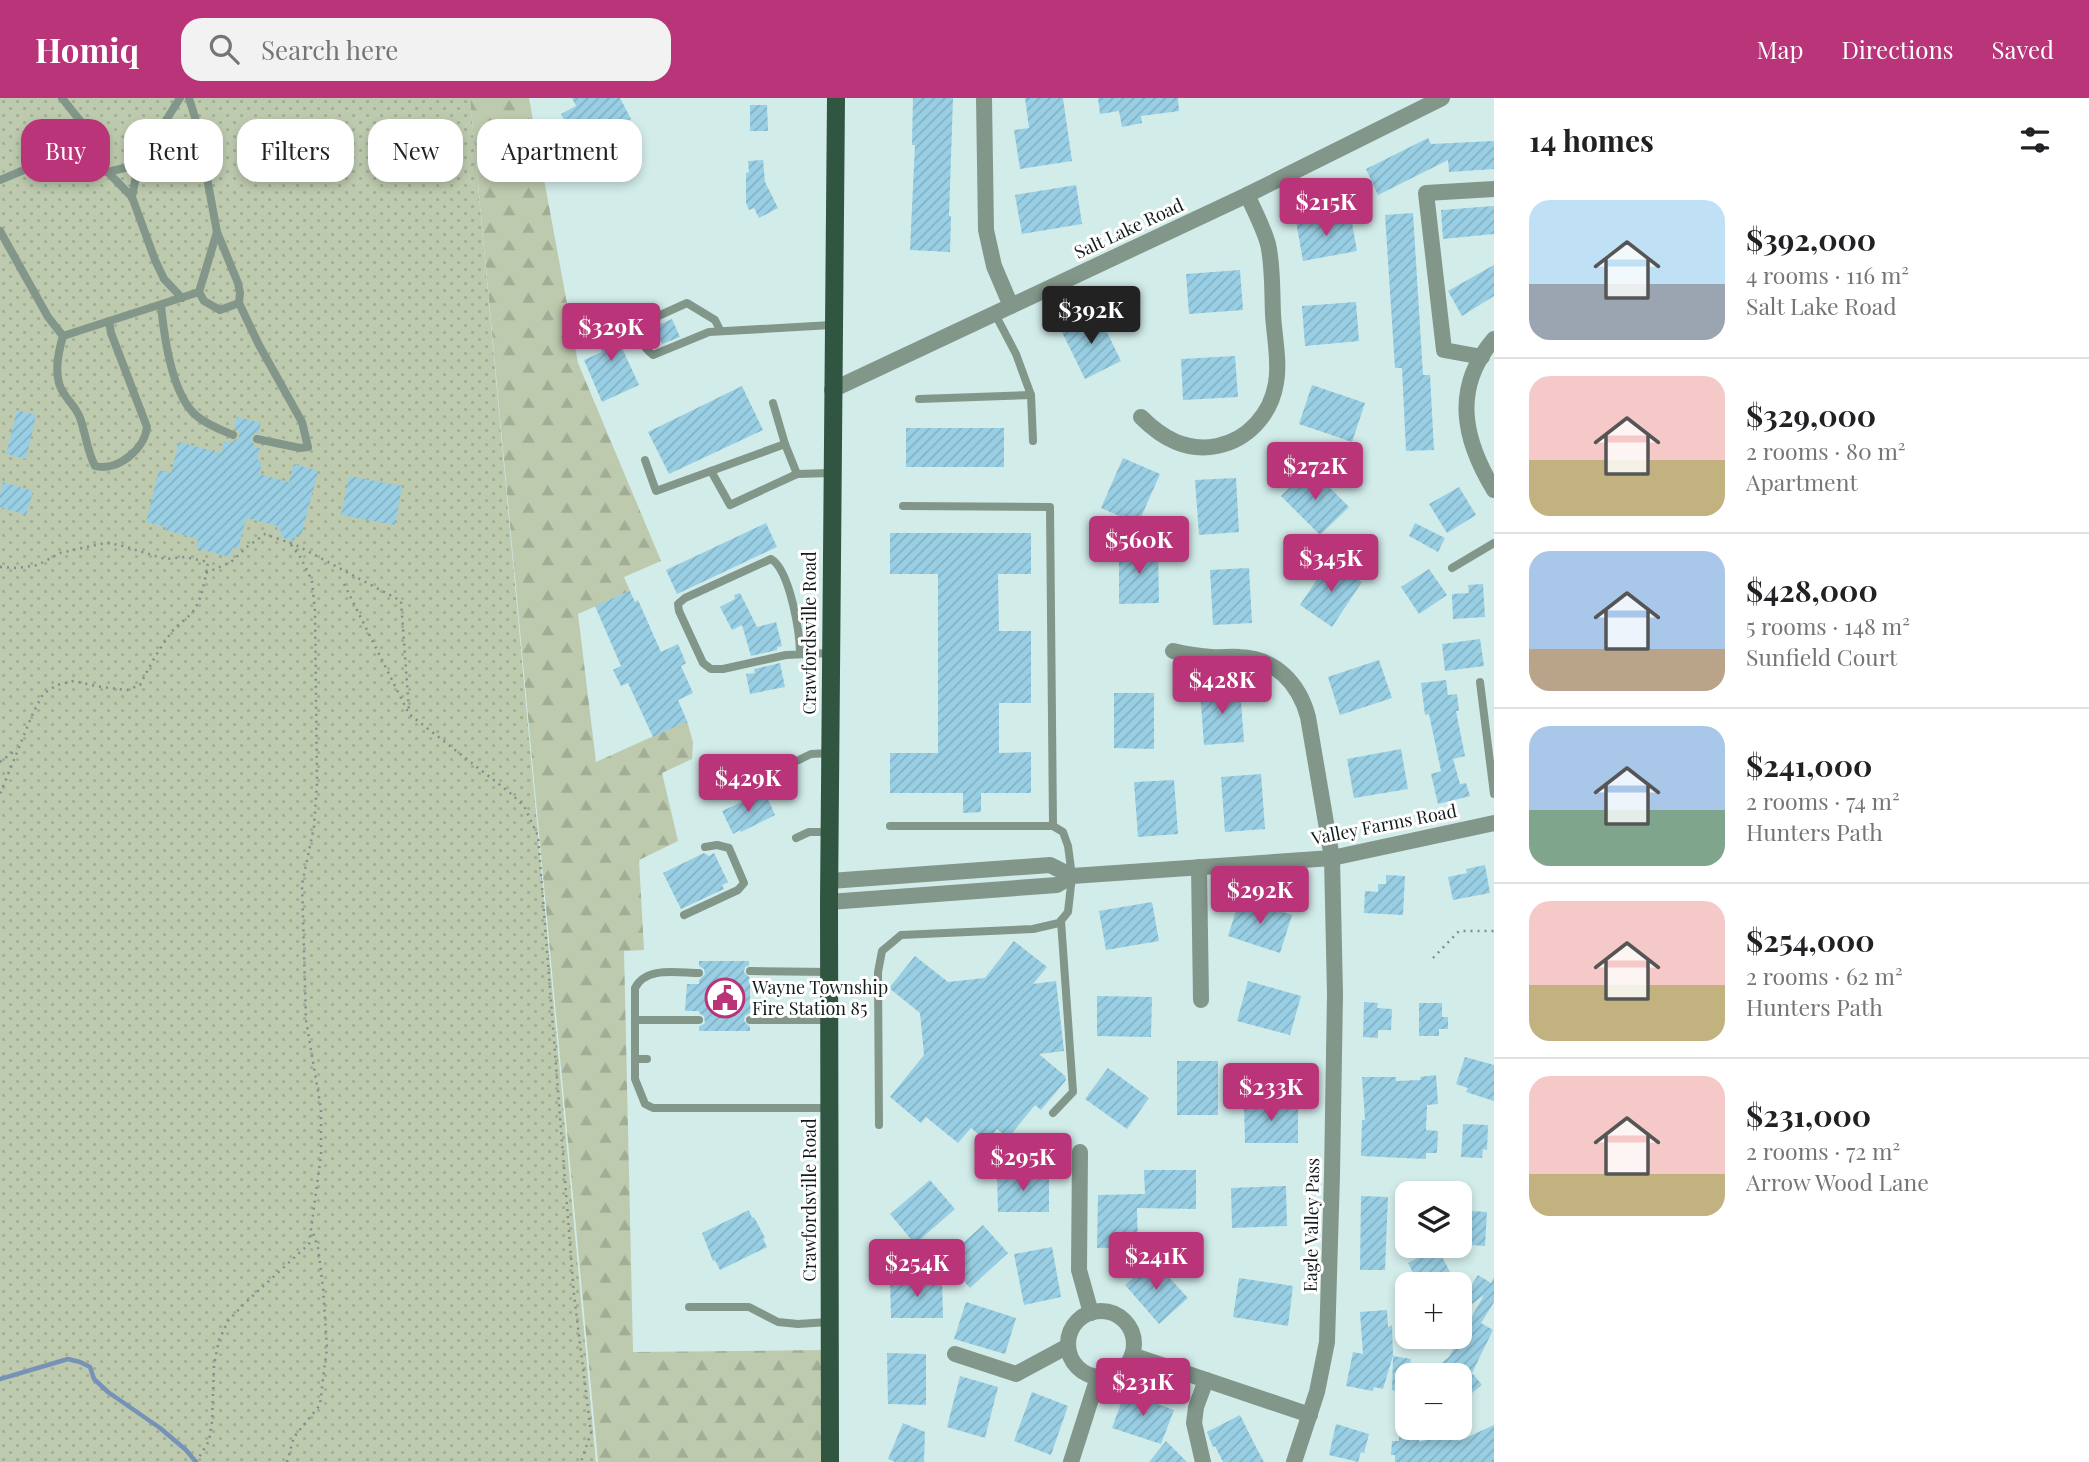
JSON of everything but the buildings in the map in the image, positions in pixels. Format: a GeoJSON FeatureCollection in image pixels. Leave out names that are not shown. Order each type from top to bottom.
{"type":"FeatureCollection","features":[{"type":"Feature","properties":{"kind":"main road","name":"Crawfordsville Road"},"geometry":{"type":"LineString","coordinates":[[830,1462],[830,653],[836,98]]}},
{"type":"Feature","properties":{"kind":"street"},"geometry":{"type":"LineString","coordinates":[[985,98],[986,230],[994,266],[1011,306]]}},
{"type":"Feature","properties":{"kind":"street","name":"Salt Lake Road"},"geometry":{"type":"LineString","coordinates":[[832,390],[1247,195],[1442,98]]}},
{"type":"Feature","properties":{"kind":"street"},"geometry":{"type":"LineString","coordinates":[[1482,357],[1444,350],[1426,193],[1494,189]]}},
{"type":"Feature","properties":{"kind":"street"},"geometry":{"type":"LineString","coordinates":[[1141,416],[1152,428],[1170,440],[1205,448],[1240,437],[1257,423],[1270,404],[1277,376],[1271,261],[1264,232],[1247,195]]}},
{"type":"Feature","properties":{"kind":"street"},"geometry":{"type":"LineString","coordinates":[[1494,339],[1482,357],[1470,385],[1466,423],[1473,453],[1494,489]]}},
{"type":"Feature","properties":{"kind":"street","name":"Eagle Valley Pass"},"geometry":{"type":"LineString","coordinates":[[1173,651],[1206,657],[1254,659],[1275,667],[1293,682],[1304,702],[1308,717],[1332,858],[1335,994],[1329,1313],[1324,1357],[1310,1415],[1294,1462]]}},
{"type":"Feature","properties":{"kind":"street","name":"Valley Farms Road"},"geometry":{"type":"LineString","coordinates":[[829,902],[1057,885],[1072,876],[1332,858],[1494,824]]}},
{"type":"Feature","properties":{"kind":"street","name":"Valley Farms Road"},"geometry":{"type":"LineString","coordinates":[[830,881],[1050,865],[1072,876]]}},
{"type":"Feature","properties":{"kind":"street"},"geometry":{"type":"LineString","coordinates":[[1199,867],[1201,1000]]}},
{"type":"Feature","properties":{"kind":"street"},"geometry":{"type":"LineString","coordinates":[[1080,1152],[1079,1270],[1091,1312]]}},
{"type":"Feature","properties":{"kind":"street"},"geometry":{"type":"LineString","coordinates":[[1091,1312],[1109,1312],[1125,1321],[1133,1337],[1132,1355],[1119,1371],[1098,1377],[1078,1367],[1071,1357],[1069,1346],[1074,1325],[1091,1312]]}},
{"type":"Feature","properties":{"kind":"street"},"geometry":{"type":"LineString","coordinates":[[955,1354],[1016,1374],[1069,1346]]}},
{"type":"Feature","properties":{"kind":"street"},"geometry":{"type":"LineString","coordinates":[[1132,1355],[1310,1415]]}},
{"type":"Feature","properties":{"kind":"street"},"geometry":{"type":"LineString","coordinates":[[1071,1462],[1098,1377]]}},
{"type":"Feature","properties":{"kind":"street"},"geometry":{"type":"LineString","coordinates":[[1203,1462],[1194,1423],[1196,1407],[1206,1380]]}},
{"type":"Feature","properties":{"kind":"lane"},"geometry":{"type":"LineString","coordinates":[[62,98],[79,119]]}},
{"type":"Feature","properties":{"kind":"lane"},"geometry":{"type":"LineString","coordinates":[[167,119],[180,98]]}},
{"type":"Feature","properties":{"kind":"lane"},"geometry":{"type":"LineString","coordinates":[[189,98],[197,124],[217,232],[238,282],[239,303],[302,422],[308,447],[300,448],[257,439]]}},
{"type":"Feature","properties":{"kind":"lane"},"geometry":{"type":"LineString","coordinates":[[0,180],[21,171]]}},
{"type":"Feature","properties":{"kind":"lane"},"geometry":{"type":"LineString","coordinates":[[110,173],[132,197],[164,279],[182,298]]}},
{"type":"Feature","properties":{"kind":"lane"},"geometry":{"type":"LineString","coordinates":[[132,197],[135,182]]}},
{"type":"Feature","properties":{"kind":"lane"},"geometry":{"type":"LineString","coordinates":[[0,231],[48,317],[64,336]]}},
{"type":"Feature","properties":{"kind":"lane"},"geometry":{"type":"LineString","coordinates":[[217,232],[199,292],[204,301],[220,310],[239,303]]}},
{"type":"Feature","properties":{"kind":"lane"},"geometry":{"type":"LineString","coordinates":[[64,336],[199,292]]}},
{"type":"Feature","properties":{"kind":"lane"},"geometry":{"type":"LineString","coordinates":[[720,330],[715,320],[687,303],[643,323],[640,333],[645,348],[653,355],[701,334],[720,330],[832,325]]}},
{"type":"Feature","properties":{"kind":"lane"},"geometry":{"type":"LineString","coordinates":[[161,304],[166,340],[186,404],[198,417],[233,435]]}},
{"type":"Feature","properties":{"kind":"lane"},"geometry":{"type":"LineString","coordinates":[[995,314],[1016,354],[1031,395],[1033,441]]}},
{"type":"Feature","properties":{"kind":"lane"},"geometry":{"type":"LineString","coordinates":[[64,336],[57,366],[63,393],[80,418],[94,466],[111,467],[138,449],[146,437],[147,427],[111,333],[109,321]]}},
{"type":"Feature","properties":{"kind":"lane"},"geometry":{"type":"LineString","coordinates":[[919,399],[1031,395]]}},
{"type":"Feature","properties":{"kind":"lane"},"geometry":{"type":"LineString","coordinates":[[773,403],[797,474]]}},
{"type":"Feature","properties":{"kind":"lane"},"geometry":{"type":"LineString","coordinates":[[645,460],[656,491],[785,444]]}},
{"type":"Feature","properties":{"kind":"lane"},"geometry":{"type":"LineString","coordinates":[[711,471],[730,505],[797,474],[831,473]]}},
{"type":"Feature","properties":{"kind":"lane"},"geometry":{"type":"LineString","coordinates":[[903,506],[1050,507],[1052,826]]}},
{"type":"Feature","properties":{"kind":"lane"},"geometry":{"type":"LineString","coordinates":[[1452,568],[1494,543]]}},
{"type":"Feature","properties":{"kind":"lane"},"geometry":{"type":"LineString","coordinates":[[800,654],[796,616],[782,570],[771,559],[685,598],[678,604],[703,663],[711,669],[800,654],[830,653]]}},
{"type":"Feature","properties":{"kind":"lane"},"geometry":{"type":"LineString","coordinates":[[1480,682],[1494,794]]}},
{"type":"Feature","properties":{"kind":"lane"},"geometry":{"type":"LineString","coordinates":[[782,768],[811,754],[830,753]]}},
{"type":"Feature","properties":{"kind":"lane"},"geometry":{"type":"LineString","coordinates":[[879,1125],[878,972],[883,951],[901,935],[1033,929],[1061,921],[1068,912],[1072,876],[1063,832],[1052,826],[890,826]]}},
{"type":"Feature","properties":{"kind":"lane"},"geometry":{"type":"LineString","coordinates":[[796,838],[809,832],[830,832]]}},
{"type":"Feature","properties":{"kind":"lane"},"geometry":{"type":"LineString","coordinates":[[684,915],[741,887],[744,883],[739,864],[727,846],[713,844],[705,847]]}},
{"type":"Feature","properties":{"kind":"lane"},"geometry":{"type":"LineString","coordinates":[[1053,1114],[1073,1092],[1061,921]]}},
{"type":"Feature","properties":{"kind":"lane"},"geometry":{"type":"LineString","coordinates":[[750,971],[831,972]]}},
{"type":"Feature","properties":{"kind":"lane"},"geometry":{"type":"LineString","coordinates":[[699,973],[655,973],[643,977],[635,988],[636,1086],[649,1107],[831,1108]]}},
{"type":"Feature","properties":{"kind":"lane"},"geometry":{"type":"LineString","coordinates":[[635,1020],[699,1020]]}},
{"type":"Feature","properties":{"kind":"lane"},"geometry":{"type":"LineString","coordinates":[[750,1020],[831,1020]]}},
{"type":"Feature","properties":{"kind":"lane"},"geometry":{"type":"LineString","coordinates":[[635,1059],[648,1059]]}},
{"type":"Feature","properties":{"kind":"lane"},"geometry":{"type":"LineString","coordinates":[[747,1098],[747,1108]]}},
{"type":"Feature","properties":{"kind":"lane"},"geometry":{"type":"LineString","coordinates":[[689,1307],[749,1307],[778,1322],[831,1322]]}},
{"type":"Feature","properties":{"kind":"path"},"geometry":{"type":"LineString","coordinates":[[206,573],[231,562],[265,534],[289,542],[401,601],[409,713]]}},
{"type":"Feature","properties":{"kind":"path"},"geometry":{"type":"LineString","coordinates":[[196,1462],[209,1441],[214,1365],[219,1340],[228,1321],[309,1244],[321,1155],[321,1109],[306,1020],[302,884],[314,827],[317,783],[316,646],[312,581],[301,558],[289,542]]}},
{"type":"Feature","properties":{"kind":"path"},"geometry":{"type":"LineString","coordinates":[[0,567],[38,565],[60,553],[105,543],[165,559],[198,558],[208,562],[205,585],[193,612],[170,634],[140,685],[127,690],[74,681],[57,685],[43,694],[0,794]]}},
{"type":"Feature","properties":{"kind":"path"},"geometry":{"type":"LineString","coordinates":[[344,584],[409,713],[524,806],[538,836],[574,1295],[591,1433],[581,1462]]}},
{"type":"Feature","properties":{"kind":"path"},"geometry":{"type":"LineString","coordinates":[[0,762],[20,747]]}},
{"type":"Feature","properties":{"kind":"path"},"geometry":{"type":"LineString","coordinates":[[1433,958],[1459,931],[1494,931]]}},
{"type":"Feature","properties":{"kind":"path"},"geometry":{"type":"LineString","coordinates":[[286,1462],[294,1437],[320,1405],[327,1348],[318,1248],[311,1226]]}},
{"type":"Feature","properties":{"kind":"green space"},"geometry":{"type":"Polygon","coordinates":[[[0,98],[470,98],[596,1462],[0,1462],[0,98]]]}},
{"type":"Feature","properties":{"kind":"green space"},"geometry":{"type":"Polygon","coordinates":[[[470,98],[529,98],[533,119],[477,119],[477,173],[470,98]]]}},
{"type":"Feature","properties":{"kind":"green space"},"geometry":{"type":"Polygon","coordinates":[[[478,182],[545,182],[578,363],[661,561],[624,577],[630,591],[578,614],[596,762],[687,721],[693,742],[692,759],[662,773],[678,841],[639,860],[644,950],[624,951],[633,1352],[828,1350],[826,1462],[598,1462],[478,182]]]}},
{"type":"Feature","properties":{"kind":"waterway"},"geometry":{"type":"LineString","coordinates":[[0,1379],[68,1359],[80,1362],[90,1367],[94,1379],[108,1392],[160,1428],[196,1462]]}},
{"type":"Feature","properties":{"kind":"place","name":"Wayne Township Fire Station 85"},"geometry":{"type":"Point","coordinates":[725,998]}}]}
